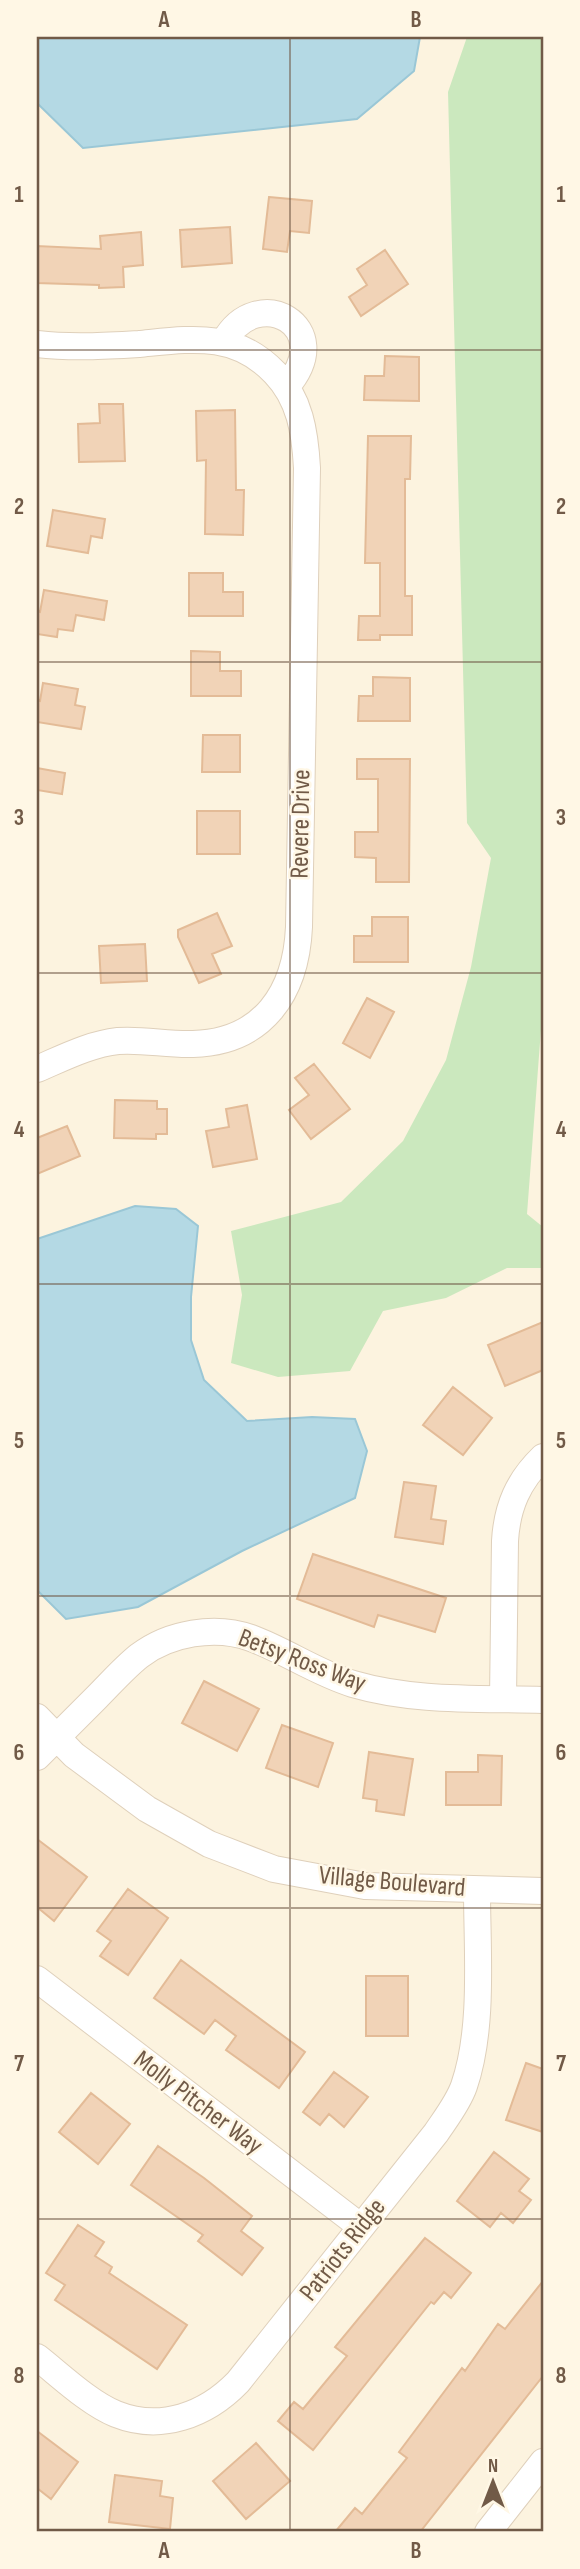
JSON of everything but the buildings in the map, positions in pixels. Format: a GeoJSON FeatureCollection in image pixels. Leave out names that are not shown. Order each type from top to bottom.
{"type":"FeatureCollection","features":[{"type":"Feature","properties":{"kind":"street"},"geometry":{"type":"LineString","coordinates":[[224,342],[239,323],[252,315],[273,314],[288,320],[299,332],[305,355],[298,372],[286,387]]}},
{"type":"Feature","properties":{"kind":"street","name":"Revere Drive"},"geometry":{"type":"LineString","coordinates":[[37,344],[90,347],[194,339],[224,342],[259,358],[286,387],[303,425],[307,467],[299,927],[298,949],[292,974],[281,996],[260,1021],[233,1038],[191,1044],[138,1041],[107,1043],[37,1069]]}},
{"type":"Feature","properties":{"kind":"street"},"geometry":{"type":"LineString","coordinates":[[503,1699],[507,1516],[519,1486],[543,1457]]}},
{"type":"Feature","properties":{"kind":"street","name":"Betsy Ross Way"},"geometry":{"type":"LineString","coordinates":[[55,1738],[140,1656],[162,1643],[204,1633],[233,1633],[252,1638],[336,1678],[388,1692],[421,1697],[543,1700]]}},
{"type":"Feature","properties":{"kind":"street","name":"Village Boulevard"},"geometry":{"type":"LineString","coordinates":[[37,1717],[55,1738],[89,1767],[147,1809],[209,1844],[274,1869],[365,1886],[543,1891]]}},
{"type":"Feature","properties":{"kind":"street"},"geometry":{"type":"LineString","coordinates":[[37,1757],[55,1738]]}},
{"type":"Feature","properties":{"kind":"street","name":"Patriots Ridge"},"geometry":{"type":"LineString","coordinates":[[37,2357],[97,2403],[116,2414],[135,2419],[177,2419],[198,2412],[227,2394],[250,2369],[360,2226],[436,2133],[455,2103],[464,2083],[475,2031],[477,1890]]}},
{"type":"Feature","properties":{"kind":"street","name":"Molly Pitcher Way"},"geometry":{"type":"LineString","coordinates":[[37,1979],[360,2226]]}},
{"type":"Feature","properties":{"kind":"street"},"geometry":{"type":"LineString","coordinates":[[488,2532],[543,2462]]}},
{"type":"Feature","properties":{"kind":"green space"},"geometry":{"type":"Polygon","coordinates":[[[467,37],[543,37],[543,1003],[527,1214],[543,1227],[543,1268],[507,1268],[446,1298],[383,1311],[350,1371],[278,1377],[231,1363],[242,1295],[231,1231],[341,1202],[403,1141],[446,1060],[471,967],[491,858],[467,823],[448,92],[467,37]]]}},
{"type":"Feature","properties":{"kind":"water"},"geometry":{"type":"Polygon","coordinates":[[[37,37],[420,37],[414,71],[357,119],[83,148],[37,103],[37,37]]]}},
{"type":"Feature","properties":{"kind":"water"},"geometry":{"type":"Polygon","coordinates":[[[135,1206],[176,1209],[198,1226],[191,1297],[191,1340],[204,1380],[247,1421],[312,1417],[355,1419],[367,1451],[355,1498],[242,1551],[138,1607],[66,1619],[37,1590],[37,1239],[135,1206]]]}}]}
